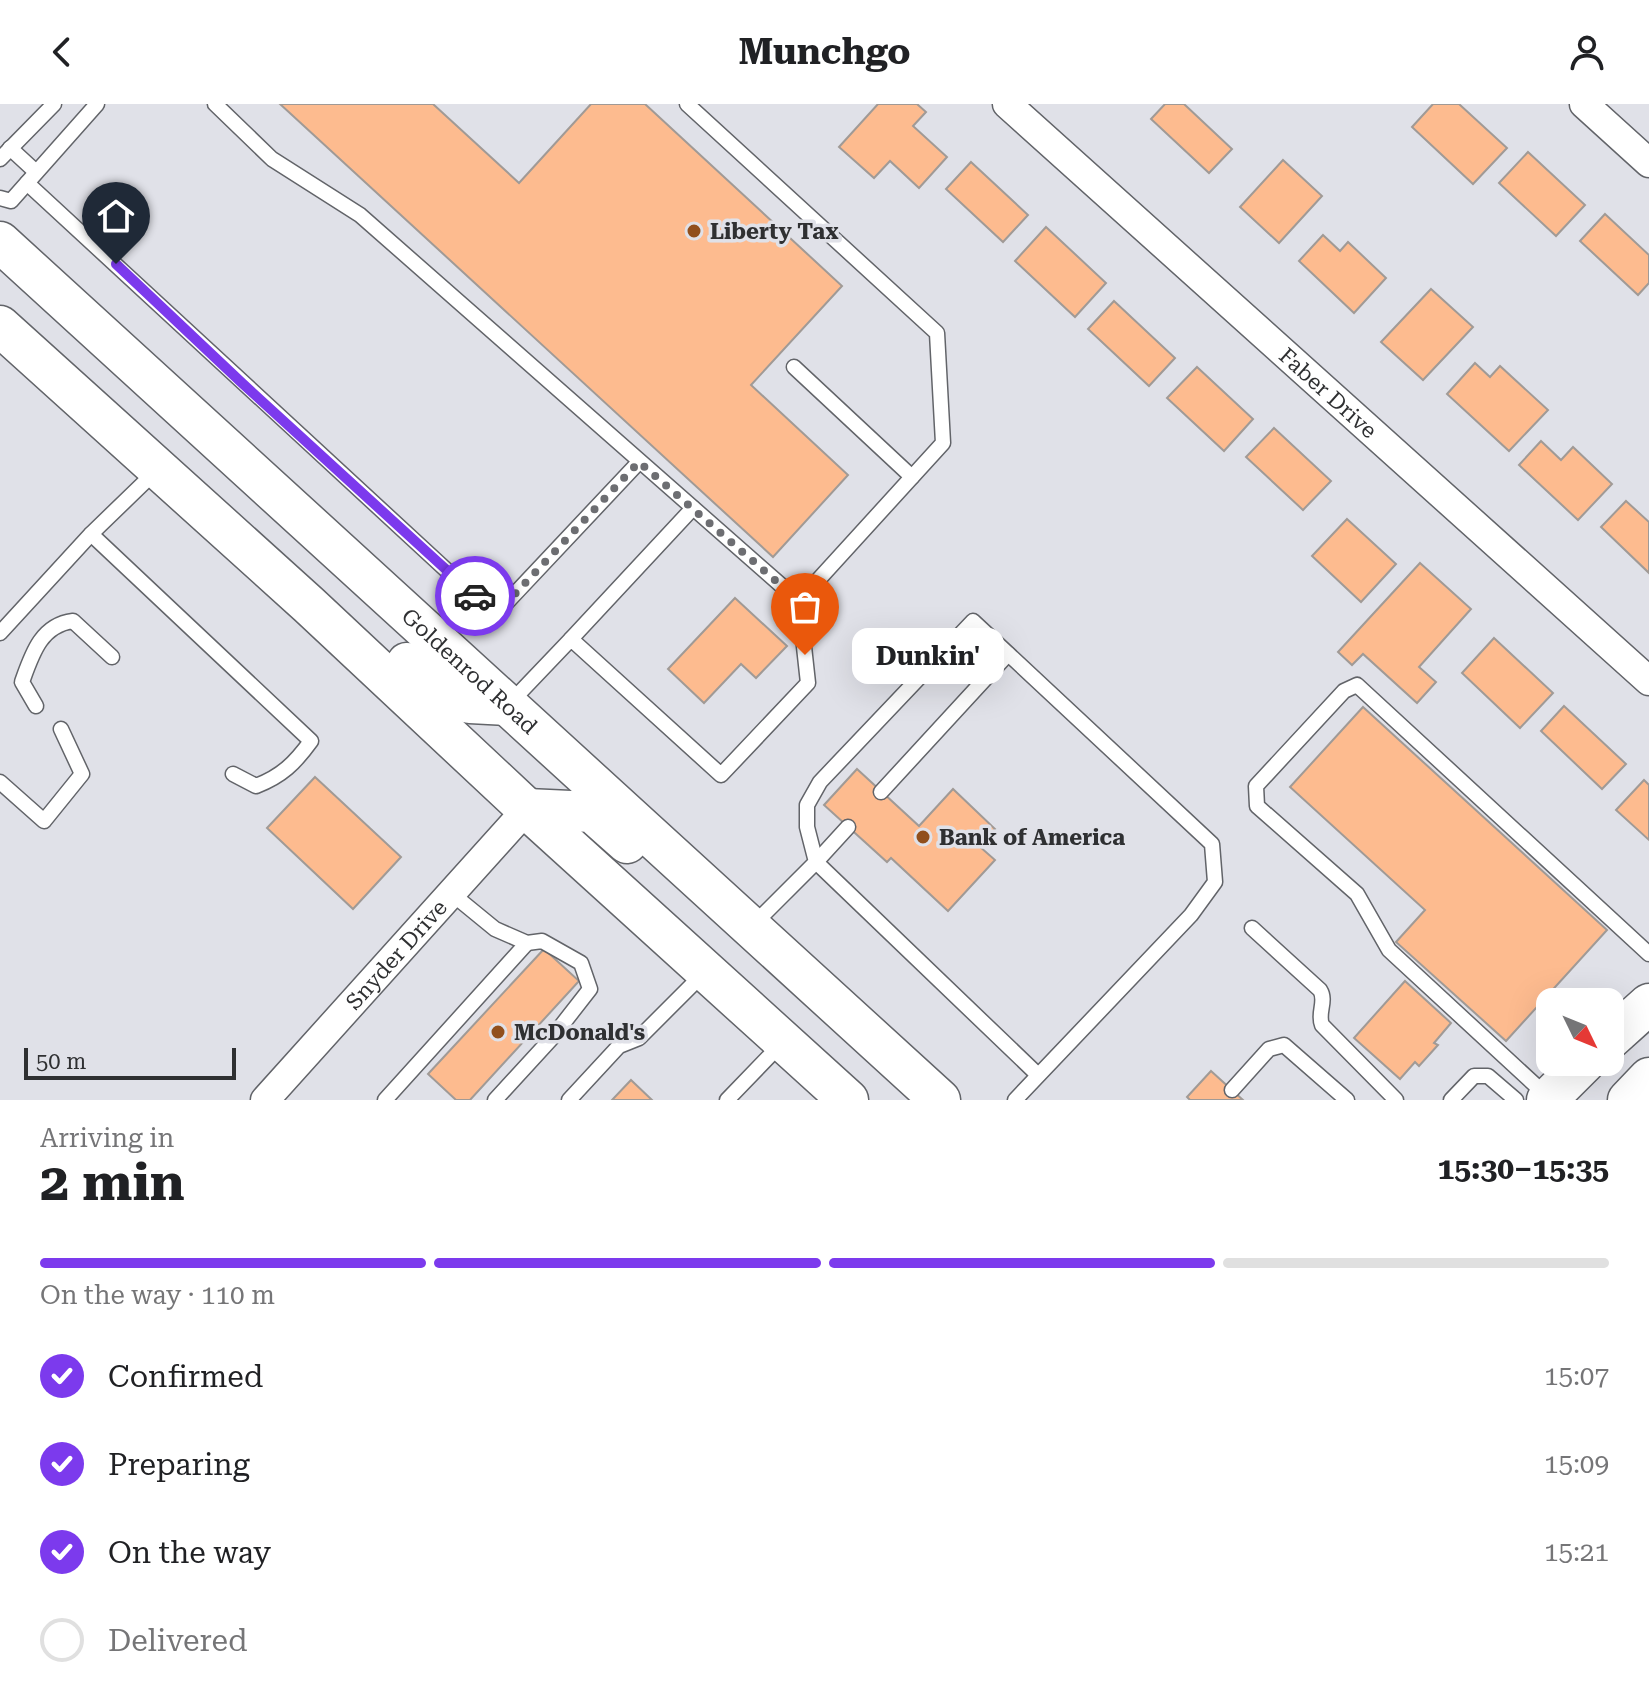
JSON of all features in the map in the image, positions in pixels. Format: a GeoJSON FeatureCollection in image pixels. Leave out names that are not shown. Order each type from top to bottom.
{"type":"FeatureCollection","features":[{"type":"Feature","properties":{"kind":"main road","name":"Goldenrod Road"},"geometry":{"type":"LineString","coordinates":[[0,242],[940,1100]]}},
{"type":"Feature","properties":{"kind":"main road"},"geometry":{"type":"LineString","coordinates":[[0,280],[12,282],[52,320],[114,346]]}},
{"type":"Feature","properties":{"kind":"main road"},"geometry":{"type":"LineString","coordinates":[[0,326],[848,1100]]}},
{"type":"Feature","properties":{"kind":"main road"},"geometry":{"type":"LineString","coordinates":[[309,605],[335,598],[445,697],[470,703],[508,705]]}},
{"type":"Feature","properties":{"kind":"main road"},"geometry":{"type":"LineString","coordinates":[[527,809],[592,812],[633,849],[692,872]]}},
{"type":"Feature","properties":{"kind":"main road"},"geometry":{"type":"LineString","coordinates":[[1624,1026],[1649,1004]]}},
{"type":"Feature","properties":{"kind":"main road"},"geometry":{"type":"LineString","coordinates":[[1538,1099],[1567,1076]]}},
{"type":"Feature","properties":{"kind":"main road"},"geometry":{"type":"LineString","coordinates":[[1628,1100],[1649,1078]]}},
{"type":"Feature","properties":{"kind":"street","name":"Faber Drive"},"geometry":{"type":"LineString","coordinates":[[1007,104],[1649,681]]}},
{"type":"Feature","properties":{"kind":"street"},"geometry":{"type":"LineString","coordinates":[[1584,104],[1649,163]]}},
{"type":"Feature","properties":{"kind":"street","name":"Snyder Drive"},"geometry":{"type":"LineString","coordinates":[[265,1100],[527,809]]}},
{"type":"Feature","properties":{"kind":"lane"},"geometry":{"type":"LineString","coordinates":[[54,104],[5,154],[495,615],[639,462]]}},
{"type":"Feature","properties":{"kind":"lane"},"geometry":{"type":"LineString","coordinates":[[0,198],[11,201],[97,104]]}},
{"type":"Feature","properties":{"kind":"lane"},"geometry":{"type":"LineString","coordinates":[[215,104],[272,159],[360,215],[799,601],[808,683],[721,775],[571,639]]}},
{"type":"Feature","properties":{"kind":"lane"},"geometry":{"type":"LineString","coordinates":[[687,104],[937,333],[943,443],[799,601]]}},
{"type":"Feature","properties":{"kind":"lane"},"geometry":{"type":"LineString","coordinates":[[794,367],[912,477]]}},
{"type":"Feature","properties":{"kind":"lane"},"geometry":{"type":"LineString","coordinates":[[0,633],[91,534],[158,469]]}},
{"type":"Feature","properties":{"kind":"lane"},"geometry":{"type":"LineString","coordinates":[[508,705],[693,508]]}},
{"type":"Feature","properties":{"kind":"lane"},"geometry":{"type":"LineString","coordinates":[[91,534],[311,741],[294,765],[276,778],[256,786],[233,774]]}},
{"type":"Feature","properties":{"kind":"lane"},"geometry":{"type":"LineString","coordinates":[[36,706],[22,682],[41,637],[57,623],[73,621],[112,657]]}},
{"type":"Feature","properties":{"kind":"lane"},"geometry":{"type":"LineString","coordinates":[[1015,1100],[1191,915],[1215,882],[1212,844],[973,621],[820,782],[807,805],[807,827],[816,862],[1038,1075]]}},
{"type":"Feature","properties":{"kind":"lane"},"geometry":{"type":"LineString","coordinates":[[881,792],[1008,654]]}},
{"type":"Feature","properties":{"kind":"lane"},"geometry":{"type":"LineString","coordinates":[[1538,1099],[1389,950],[1357,894],[1257,806],[1256,786],[1344,691],[1357,685],[1649,954]]}},
{"type":"Feature","properties":{"kind":"lane"},"geometry":{"type":"LineString","coordinates":[[0,782],[44,821],[82,774],[61,729]]}},
{"type":"Feature","properties":{"kind":"lane"},"geometry":{"type":"LineString","coordinates":[[751,927],[848,827]]}},
{"type":"Feature","properties":{"kind":"lane"},"geometry":{"type":"LineString","coordinates":[[451,893],[495,929],[527,943],[542,941],[581,963],[590,989],[551,1039],[495,1100]]}},
{"type":"Feature","properties":{"kind":"lane"},"geometry":{"type":"LineString","coordinates":[[1252,928],[1320,990],[1323,995],[1319,1018],[1322,1025],[1396,1100]]}},
{"type":"Feature","properties":{"kind":"lane"},"geometry":{"type":"LineString","coordinates":[[385,1100],[527,943]]}},
{"type":"Feature","properties":{"kind":"lane"},"geometry":{"type":"LineString","coordinates":[[569,1100],[619,1046],[639,1038],[706,971]]}},
{"type":"Feature","properties":{"kind":"lane"},"geometry":{"type":"LineString","coordinates":[[727,1100],[784,1041]]}},
{"type":"Feature","properties":{"kind":"lane"},"geometry":{"type":"LineString","coordinates":[[1232,1090],[1269,1049],[1284,1045],[1347,1100]]}},
{"type":"Feature","properties":{"kind":"lane"},"geometry":{"type":"LineString","coordinates":[[1451,1100],[1474,1076],[1488,1076],[1538,1099]]}},
{"type":"Feature","properties":{"kind":"building"},"geometry":{"type":"Polygon","coordinates":[[[280,104],[433,104],[519,183],[591,104],[645,104],[842,286],[751,385],[848,475],[773,557],[280,104]]]}},
{"type":"Feature","properties":{"kind":"building"},"geometry":{"type":"Polygon","coordinates":[[[878,104],[917,104],[926,112],[913,126],[947,157],[919,188],[890,161],[874,178],[839,147],[878,104]]]}},
{"type":"Feature","properties":{"kind":"building"},"geometry":{"type":"Polygon","coordinates":[[[1165,104],[1184,104],[1232,149],[1209,173],[1151,119],[1165,104]]]}},
{"type":"Feature","properties":{"kind":"building"},"geometry":{"type":"Polygon","coordinates":[[[1433,104],[1459,104],[1507,148],[1473,184],[1412,127],[1433,104]]]}},
{"type":"Feature","properties":{"kind":"building"},"geometry":{"type":"Polygon","coordinates":[[[1528,152],[1585,205],[1556,236],[1499,183],[1528,152]]]}},
{"type":"Feature","properties":{"kind":"building"},"geometry":{"type":"Polygon","coordinates":[[[1283,160],[1322,196],[1279,243],[1240,207],[1283,160]]]}},
{"type":"Feature","properties":{"kind":"building"},"geometry":{"type":"Polygon","coordinates":[[[971,162],[1028,215],[1003,242],[946,189],[971,162]]]}},
{"type":"Feature","properties":{"kind":"building"},"geometry":{"type":"Polygon","coordinates":[[[1605,214],[1649,255],[1649,283],[1638,295],[1580,241],[1605,214]]]}},
{"type":"Feature","properties":{"kind":"building"},"geometry":{"type":"Polygon","coordinates":[[[1046,227],[1106,283],[1075,317],[1015,261],[1046,227]]]}},
{"type":"Feature","properties":{"kind":"building"},"geometry":{"type":"Polygon","coordinates":[[[1323,235],[1340,251],[1348,242],[1386,278],[1354,313],[1299,261],[1323,235]]]}},
{"type":"Feature","properties":{"kind":"building"},"geometry":{"type":"Polygon","coordinates":[[[1431,289],[1473,327],[1423,380],[1381,342],[1431,289]]]}},
{"type":"Feature","properties":{"kind":"building"},"geometry":{"type":"Polygon","coordinates":[[[1114,301],[1175,358],[1149,386],[1088,329],[1114,301]]]}},
{"type":"Feature","properties":{"kind":"building"},"geometry":{"type":"Polygon","coordinates":[[[1475,363],[1490,377],[1500,366],[1548,410],[1509,451],[1447,394],[1475,363]]]}},
{"type":"Feature","properties":{"kind":"building"},"geometry":{"type":"Polygon","coordinates":[[[1197,367],[1253,419],[1224,451],[1167,398],[1197,367]]]}},
{"type":"Feature","properties":{"kind":"building"},"geometry":{"type":"Polygon","coordinates":[[[1274,428],[1331,481],[1303,510],[1246,457],[1274,428]]]}},
{"type":"Feature","properties":{"kind":"building"},"geometry":{"type":"Polygon","coordinates":[[[1541,441],[1561,460],[1573,447],[1612,484],[1578,520],[1519,465],[1541,441]]]}},
{"type":"Feature","properties":{"kind":"building"},"geometry":{"type":"Polygon","coordinates":[[[1626,501],[1649,522],[1649,573],[1601,527],[1626,501]]]}},
{"type":"Feature","properties":{"kind":"building"},"geometry":{"type":"Polygon","coordinates":[[[1347,519],[1396,564],[1361,602],[1312,556],[1347,519]]]}},
{"type":"Feature","properties":{"kind":"building"},"geometry":{"type":"Polygon","coordinates":[[[1420,563],[1471,609],[1419,667],[1436,682],[1417,703],[1363,654],[1352,665],[1338,652],[1420,563]]]}},
{"type":"Feature","properties":{"kind":"building"},"geometry":{"type":"Polygon","coordinates":[[[735,598],[787,646],[756,678],[741,664],[704,703],[668,669],[735,598]]]}},
{"type":"Feature","properties":{"kind":"building"},"geometry":{"type":"Polygon","coordinates":[[[1494,638],[1553,693],[1520,728],[1462,673],[1494,638]]]}},
{"type":"Feature","properties":{"kind":"building"},"geometry":{"type":"Polygon","coordinates":[[[1564,706],[1626,764],[1602,789],[1541,731],[1564,706]]]}},
{"type":"Feature","properties":{"kind":"building"},"geometry":{"type":"Polygon","coordinates":[[[1363,707],[1607,930],[1554,988],[1536,988],[1536,1008],[1506,1041],[1396,942],[1425,910],[1290,787],[1363,707]]]}},
{"type":"Feature","properties":{"kind":"building","name":"Bank of America"},"geometry":{"type":"Polygon","coordinates":[[[857,769],[919,826],[953,789],[995,829],[979,846],[995,860],[948,911],[891,858],[887,862],[824,805],[857,769]]]}},
{"type":"Feature","properties":{"kind":"building"},"geometry":{"type":"Polygon","coordinates":[[[315,777],[401,857],[353,909],[267,828],[315,777]]]}},
{"type":"Feature","properties":{"kind":"building"},"geometry":{"type":"Polygon","coordinates":[[[1644,780],[1649,785],[1649,840],[1616,810],[1644,780]]]}},
{"type":"Feature","properties":{"kind":"building"},"geometry":{"type":"Polygon","coordinates":[[[544,949],[579,981],[470,1100],[456,1100],[428,1074],[544,949]]]}},
{"type":"Feature","properties":{"kind":"building"},"geometry":{"type":"Polygon","coordinates":[[[1405,981],[1451,1023],[1434,1043],[1438,1045],[1419,1066],[1415,1062],[1400,1079],[1354,1038],[1405,981]]]}},
{"type":"Feature","properties":{"kind":"building"},"geometry":{"type":"Polygon","coordinates":[[[1211,1071],[1243,1100],[1190,1100],[1187,1097],[1211,1071]]]}},
{"type":"Feature","properties":{"kind":"building"},"geometry":{"type":"Polygon","coordinates":[[[631,1080],[652,1100],[612,1100],[631,1080]]]}},
{"type":"Feature","properties":{"kind":"way so far"},"geometry":{"type":"LineString","coordinates":[[475,596],[495,615],[639,462],[799,601],[805,655]]}},
{"type":"Feature","properties":{"kind":"place","name":"Liberty Tax"},"geometry":{"type":"Point","coordinates":[694,231]}},
{"type":"Feature","properties":{"kind":"place","name":"Dunkin'"},"geometry":{"type":"Point","coordinates":[805,655]}},
{"type":"Feature","properties":{"kind":"place","name":"Bank of America"},"geometry":{"type":"Point","coordinates":[923,837]}},
{"type":"Feature","properties":{"kind":"place","name":"McDonald's"},"geometry":{"type":"Point","coordinates":[498,1032]}},
{"type":"Feature","properties":{"kind":"route"},"geometry":{"type":"LineString","coordinates":[[116,264],[475,596]]}}]}
